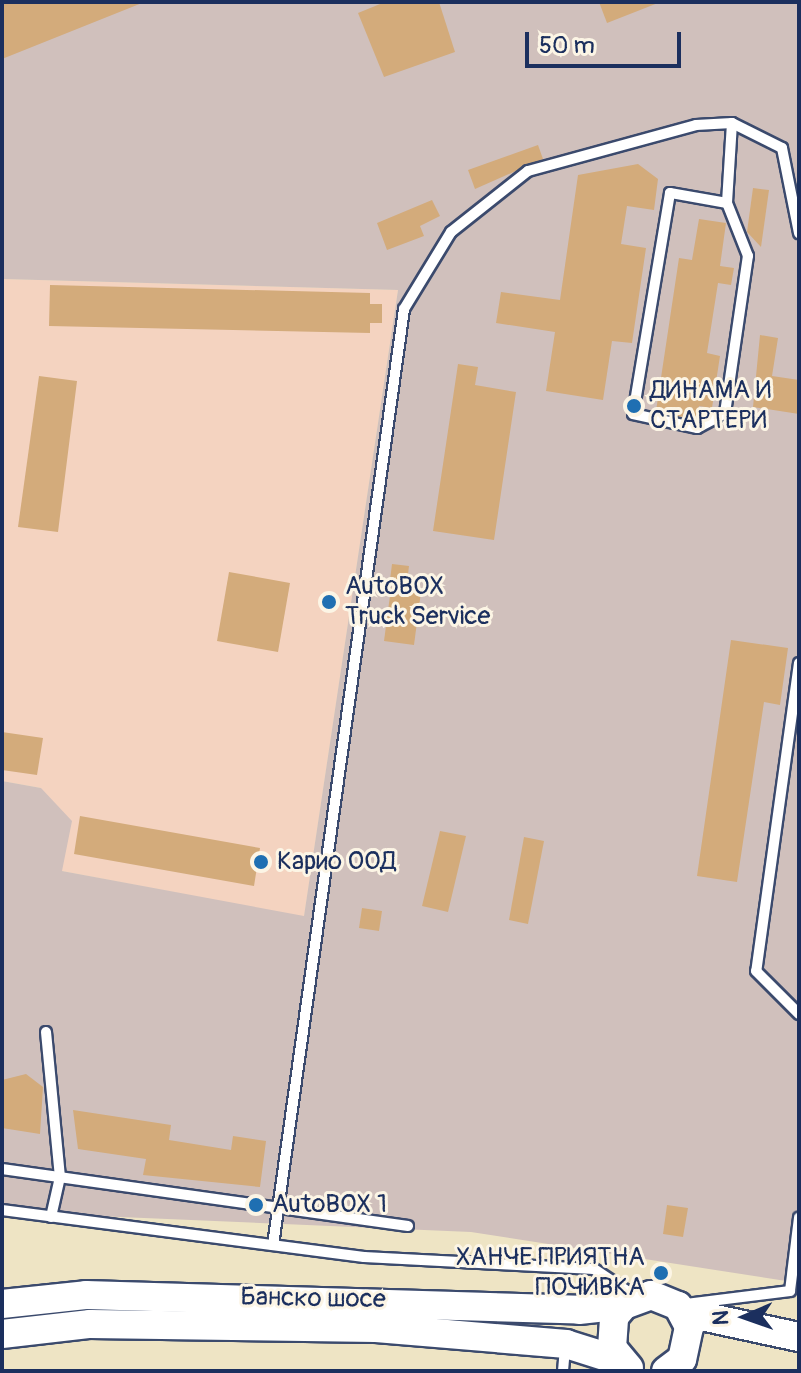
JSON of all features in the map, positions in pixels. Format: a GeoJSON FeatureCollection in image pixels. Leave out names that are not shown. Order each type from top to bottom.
{"type":"FeatureCollection","features":[{"type":"Feature","properties":{"kind":"main road","name":"Банско шосе"},"geometry":{"type":"LineString","coordinates":[[2,1304],[86,1295],[579,1310],[630,1301],[680,1309]]}},
{"type":"Feature","properties":{"kind":"main road"},"geometry":{"type":"LineString","coordinates":[[624,1367],[610,1332],[630,1301]]}},
{"type":"Feature","properties":{"kind":"main road"},"geometry":{"type":"LineString","coordinates":[[673,1371],[689,1344],[680,1309],[799,1337]]}},
{"type":"Feature","properties":{"kind":"main road","name":"Банско шосе"},"geometry":{"type":"LineString","coordinates":[[2,1334],[90,1324],[376,1328],[624,1367]]}},
{"type":"Feature","properties":{"kind":"lane"},"geometry":{"type":"LineString","coordinates":[[727,203],[670,193],[633,414],[697,428],[725,413],[748,256],[727,203],[732,123]]}},
{"type":"Feature","properties":{"kind":"lane"},"geometry":{"type":"LineString","coordinates":[[273,1245],[404,309],[451,232],[528,171],[696,125],[732,123],[782,148],[799,233]]}},
{"type":"Feature","properties":{"kind":"lane"},"geometry":{"type":"LineString","coordinates":[[799,663],[756,971],[799,1014]]}},
{"type":"Feature","properties":{"kind":"lane"},"geometry":{"type":"LineString","coordinates":[[46,1032],[60,1177],[51,1217]]}},
{"type":"Feature","properties":{"kind":"lane"},"geometry":{"type":"LineString","coordinates":[[2,1169],[408,1226]]}},
{"type":"Feature","properties":{"kind":"lane"},"geometry":{"type":"LineString","coordinates":[[2,1210],[273,1245],[594,1269],[630,1301]]}},
{"type":"Feature","properties":{"kind":"lane"},"geometry":{"type":"LineString","coordinates":[[680,1309],[794,1292],[799,1218]]}},
{"type":"Feature","properties":{"kind":"shaded area"},"geometry":{"type":"Polygon","coordinates":[[[2,2],[799,2],[799,1283],[471,1232],[2,1212],[2,781],[41,788],[72,821],[62,871],[304,916],[398,290],[2,279],[2,2]]]}},
{"type":"Feature","properties":{"kind":"shaded area","name":"Карио ООД"},"geometry":{"type":"Polygon","coordinates":[[[2,279],[398,290],[304,917],[62,871],[41,788],[2,781],[2,279]]]}},
{"type":"Feature","properties":{"kind":"building"},"geometry":{"type":"Polygon","coordinates":[[[2,2],[142,2],[142,3],[2,59],[2,2]]]}},
{"type":"Feature","properties":{"kind":"building"},"geometry":{"type":"Polygon","coordinates":[[[385,2],[439,2],[455,52],[384,77],[358,13],[385,2]]]}},
{"type":"Feature","properties":{"kind":"building"},"geometry":{"type":"Polygon","coordinates":[[[599,2],[658,2],[658,3],[607,23],[599,2]]]}},
{"type":"Feature","properties":{"kind":"building"},"geometry":{"type":"Polygon","coordinates":[[[538,145],[543,159],[475,189],[468,170],[538,145]]]}},
{"type":"Feature","properties":{"kind":"building"},"geometry":{"type":"Polygon","coordinates":[[[638,164],[658,179],[654,210],[627,206],[621,244],[646,248],[632,343],[612,341],[603,400],[546,391],[555,332],[496,323],[501,292],[560,300],[578,175],[638,164]]]}},
{"type":"Feature","properties":{"kind":"building"},"geometry":{"type":"Polygon","coordinates":[[[753,188],[769,190],[761,247],[747,232],[753,188]]]}},
{"type":"Feature","properties":{"kind":"building"},"geometry":{"type":"Polygon","coordinates":[[[432,200],[440,216],[420,226],[424,236],[387,250],[377,223],[432,200]]]}},
{"type":"Feature","properties":{"kind":"building"},"geometry":{"type":"Polygon","coordinates":[[[699,219],[726,223],[720,266],[734,268],[731,285],[718,283],[707,353],[720,356],[712,408],[699,406],[696,420],[656,411],[679,258],[692,260],[699,219]]]}},
{"type":"Feature","properties":{"kind":"building"},"geometry":{"type":"Polygon","coordinates":[[[50,285],[370,293],[370,304],[382,304],[382,323],[370,323],[370,333],[49,326],[50,285]]]}},
{"type":"Feature","properties":{"kind":"building"},"geometry":{"type":"Polygon","coordinates":[[[760,335],[778,338],[772,376],[799,380],[799,414],[753,407],[760,335]]]}},
{"type":"Feature","properties":{"kind":"building"},"geometry":{"type":"Polygon","coordinates":[[[458,364],[478,367],[475,385],[516,392],[494,540],[433,531],[458,364]]]}},
{"type":"Feature","properties":{"kind":"building"},"geometry":{"type":"Polygon","coordinates":[[[39,376],[77,381],[58,532],[18,527],[39,376]]]}},
{"type":"Feature","properties":{"kind":"building"},"geometry":{"type":"Polygon","coordinates":[[[392,564],[409,566],[407,583],[390,580],[392,564]]]}},
{"type":"Feature","properties":{"kind":"building"},"geometry":{"type":"Polygon","coordinates":[[[229,572],[290,583],[278,652],[217,641],[229,572]]]}},
{"type":"Feature","properties":{"kind":"building"},"geometry":{"type":"Polygon","coordinates":[[[391,588],[421,592],[414,645],[384,641],[391,588]]]}},
{"type":"Feature","properties":{"kind":"building"},"geometry":{"type":"Polygon","coordinates":[[[731,640],[788,648],[780,705],[764,702],[737,882],[697,876],[731,640]]]}},
{"type":"Feature","properties":{"kind":"building"},"geometry":{"type":"Polygon","coordinates":[[[2,732],[43,738],[37,775],[2,770],[2,732]]]}},
{"type":"Feature","properties":{"kind":"building"},"geometry":{"type":"Polygon","coordinates":[[[80,816],[260,848],[254,886],[74,854],[80,816]]]}},
{"type":"Feature","properties":{"kind":"building"},"geometry":{"type":"Polygon","coordinates":[[[440,831],[466,836],[448,912],[422,906],[440,831]]]}},
{"type":"Feature","properties":{"kind":"building"},"geometry":{"type":"Polygon","coordinates":[[[524,837],[544,841],[528,924],[509,920],[524,837]]]}},
{"type":"Feature","properties":{"kind":"building"},"geometry":{"type":"Polygon","coordinates":[[[362,908],[382,911],[379,931],[359,928],[362,908]]]}},
{"type":"Feature","properties":{"kind":"building"},"geometry":{"type":"Polygon","coordinates":[[[26,1074],[43,1087],[40,1134],[2,1128],[2,1080],[26,1074]]]}},
{"type":"Feature","properties":{"kind":"building"},"geometry":{"type":"Polygon","coordinates":[[[73,1110],[171,1125],[169,1140],[231,1150],[233,1136],[266,1141],[260,1187],[143,1175],[146,1159],[78,1149],[73,1110]]]}},
{"type":"Feature","properties":{"kind":"building"},"geometry":{"type":"Polygon","coordinates":[[[667,1205],[688,1208],[683,1237],[663,1234],[667,1205]]]}},
{"type":"Feature","properties":{"kind":"place","name":"ДИНАМА И СТАРТЕРИ"},"geometry":{"type":"Point","coordinates":[634,406]}},
{"type":"Feature","properties":{"kind":"place","name":"AutoBOX Truck Service"},"geometry":{"type":"Point","coordinates":[329,602]}},
{"type":"Feature","properties":{"kind":"place","name":"Карио ООД"},"geometry":{"type":"Point","coordinates":[261,862]}},
{"type":"Feature","properties":{"kind":"place","name":"AutoBOX 1"},"geometry":{"type":"Point","coordinates":[256,1205]}},
{"type":"Feature","properties":{"kind":"place","name":"ХАНЧЕ ПРИЯТНА ПОЧИВКА"},"geometry":{"type":"Point","coordinates":[661,1273]}}]}
